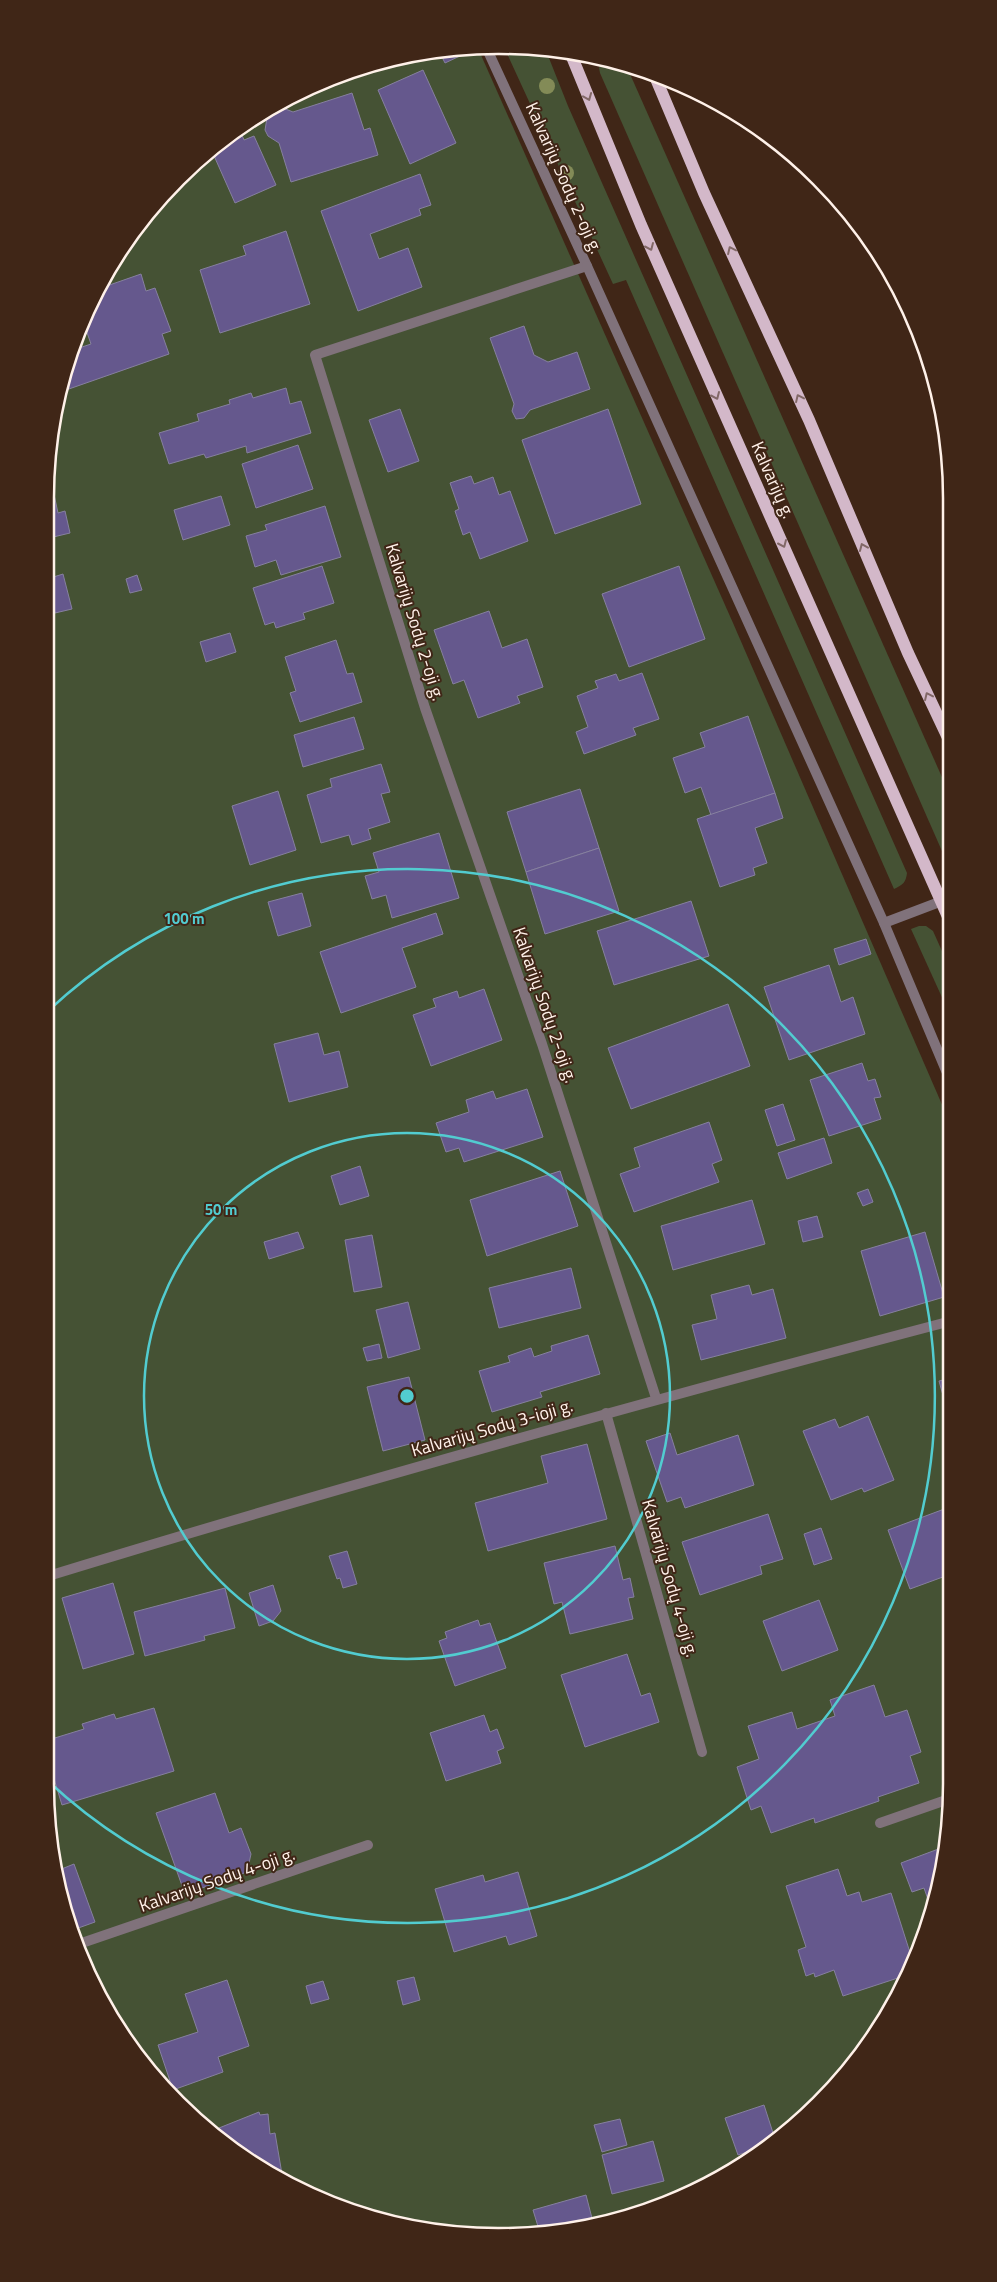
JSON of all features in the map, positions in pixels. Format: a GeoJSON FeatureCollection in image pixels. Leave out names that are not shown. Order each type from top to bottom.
{"type":"FeatureCollection","features":[{"type":"Feature","properties":{"kind":"main road","name":"Kalvarijų g."},"geometry":{"type":"LineString","coordinates":[[573,60],[641,225],[942,901]]}},
{"type":"Feature","properties":{"kind":"main road"},"geometry":{"type":"LineString","coordinates":[[658,84],[704,193],[809,420],[908,652],[943,727]]}},
{"type":"Feature","properties":{"kind":"street","name":"Kalvarijų Sodų 2-oji g."},"geometry":{"type":"LineString","coordinates":[[490,54],[587,266],[315,355],[425,708],[542,1044],[656,1398]]}},
{"type":"Feature","properties":{"kind":"street"},"geometry":{"type":"LineString","coordinates":[[587,266],[884,923],[943,1063]]}},
{"type":"Feature","properties":{"kind":"street"},"geometry":{"type":"LineString","coordinates":[[884,923],[942,901]]}},
{"type":"Feature","properties":{"kind":"street","name":"Kalvarijų Sodų 3-ioji g."},"geometry":{"type":"LineString","coordinates":[[54,1574],[265,1510],[606,1412],[943,1322]]}},
{"type":"Feature","properties":{"kind":"street","name":"Kalvarijų Sodų 4-oji g."},"geometry":{"type":"LineString","coordinates":[[606,1412],[702,1752]]}},
{"type":"Feature","properties":{"kind":"street"},"geometry":{"type":"LineString","coordinates":[[880,1824],[942,1801]]}},
{"type":"Feature","properties":{"kind":"street","name":"Kalvarijų Sodų 4-oji g."},"geometry":{"type":"LineString","coordinates":[[83,1942],[368,1845]]}},
{"type":"Feature","properties":{"kind":"green space"},"geometry":{"type":"Polygon","coordinates":[[[507,54],[549,57],[568,106],[907,873],[903,883],[894,889],[626,280],[613,284],[507,54]]]}},
{"type":"Feature","properties":{"kind":"green space"},"geometry":{"type":"Polygon","coordinates":[[[481,55],[733,623],[943,1107],[943,1784],[942,1813],[935,1870],[920,1926],[909,1954],[884,2006],[868,2031],[833,2077],[813,2098],[792,2118],[746,2153],[721,2169],[669,2194],[641,2205],[585,2220],[528,2227],[498,2228],[469,2227],[412,2220],[356,2205],[276,2169],[228,2136],[184,2098],[146,2054],[113,2006],[77,1926],[62,1870],[55,1813],[54,1784],[54,498],[58,440],[69,383],[88,328],[113,276],[146,228],[184,184],[228,146],[276,113],[328,88],[383,69],[412,62],[481,55]]]}},
{"type":"Feature","properties":{"kind":"green space"},"geometry":{"type":"Polygon","coordinates":[[[600,66],[630,74],[943,779],[943,853],[600,73],[600,66]]]}},
{"type":"Feature","properties":{"kind":"green space"},"geometry":{"type":"Polygon","coordinates":[[[926,926],[933,931],[943,953],[943,1000],[911,929],[926,926]]]}},
{"type":"Feature","properties":{"kind":"building"},"geometry":{"type":"Polygon","coordinates":[[[460,56],[445,63],[442,58],[460,56]]]}},
{"type":"Feature","properties":{"kind":"building"},"geometry":{"type":"Polygon","coordinates":[[[423,70],[456,143],[410,164],[378,90],[423,70]]]}},
{"type":"Feature","properties":{"kind":"building"},"geometry":{"type":"Polygon","coordinates":[[[352,93],[364,130],[370,128],[378,155],[291,182],[279,143],[268,136],[265,130],[267,119],[285,109],[293,112],[352,93]]]}},
{"type":"Feature","properties":{"kind":"building"},"geometry":{"type":"Polygon","coordinates":[[[242,136],[244,140],[254,136],[276,185],[235,203],[214,157],[242,136]]]}},
{"type":"Feature","properties":{"kind":"building"},"geometry":{"type":"Polygon","coordinates":[[[420,174],[431,205],[419,209],[421,215],[370,234],[379,259],[408,248],[422,287],[358,311],[321,211],[420,174]]]}},
{"type":"Feature","properties":{"kind":"building"},"geometry":{"type":"Polygon","coordinates":[[[286,231],[310,304],[220,333],[200,270],[246,255],[243,246],[286,231]]]}},
{"type":"Feature","properties":{"kind":"building"},"geometry":{"type":"Polygon","coordinates":[[[141,274],[146,291],[155,288],[171,331],[162,334],[169,354],[67,389],[80,348],[91,344],[87,331],[108,285],[141,274]]]}},
{"type":"Feature","properties":{"kind":"building"},"geometry":{"type":"Polygon","coordinates":[[[524,326],[534,355],[548,362],[577,352],[590,389],[530,410],[524,418],[516,419],[512,411],[514,404],[490,338],[524,326]]]}},
{"type":"Feature","properties":{"kind":"building"},"geometry":{"type":"Polygon","coordinates":[[[286,388],[290,404],[301,401],[311,433],[247,453],[246,446],[206,458],[204,454],[169,464],[159,433],[199,421],[197,414],[230,404],[229,400],[251,393],[253,398],[286,388]]]}},
{"type":"Feature","properties":{"kind":"building"},"geometry":{"type":"Polygon","coordinates":[[[400,409],[419,461],[388,472],[369,420],[400,409]]]}},
{"type":"Feature","properties":{"kind":"building"},"geometry":{"type":"Polygon","coordinates":[[[608,409],[641,504],[555,534],[522,440],[608,409]]]}},
{"type":"Feature","properties":{"kind":"building"},"geometry":{"type":"Polygon","coordinates":[[[298,445],[313,489],[256,508],[242,464],[298,445]]]}},
{"type":"Feature","properties":{"kind":"building"},"geometry":{"type":"Polygon","coordinates":[[[471,476],[474,484],[493,477],[499,495],[510,491],[528,541],[480,559],[470,532],[463,535],[455,511],[459,509],[450,483],[471,476]]]}},
{"type":"Feature","properties":{"kind":"building"},"geometry":{"type":"Polygon","coordinates":[[[54,495],[58,513],[65,511],[70,533],[54,537],[54,495]]]}},
{"type":"Feature","properties":{"kind":"building"},"geometry":{"type":"Polygon","coordinates":[[[221,496],[230,525],[183,540],[174,510],[221,496]]]}},
{"type":"Feature","properties":{"kind":"building"},"geometry":{"type":"Polygon","coordinates":[[[325,506],[341,557],[281,575],[276,560],[255,567],[246,536],[267,530],[265,525],[325,506]]]}},
{"type":"Feature","properties":{"kind":"building"},"geometry":{"type":"Polygon","coordinates":[[[322,566],[334,603],[303,613],[305,619],[276,628],[274,622],[265,625],[253,588],[322,566]]]}},
{"type":"Feature","properties":{"kind":"building"},"geometry":{"type":"Polygon","coordinates":[[[679,566],[705,639],[629,667],[602,594],[679,566]]]}},
{"type":"Feature","properties":{"kind":"building"},"geometry":{"type":"Polygon","coordinates":[[[63,574],[72,609],[55,613],[54,577],[63,574]]]}},
{"type":"Feature","properties":{"kind":"building"},"geometry":{"type":"Polygon","coordinates":[[[137,575],[142,590],[130,593],[126,579],[137,575]]]}},
{"type":"Feature","properties":{"kind":"building"},"geometry":{"type":"Polygon","coordinates":[[[489,611],[502,648],[527,639],[543,687],[517,696],[520,703],[478,718],[464,680],[453,684],[434,630],[489,611]]]}},
{"type":"Feature","properties":{"kind":"building"},"geometry":{"type":"Polygon","coordinates":[[[230,633],[236,652],[206,662],[200,642],[230,633]]]}},
{"type":"Feature","properties":{"kind":"building"},"geometry":{"type":"Polygon","coordinates":[[[336,640],[347,674],[353,673],[362,702],[300,722],[290,693],[296,691],[285,657],[336,640]]]}},
{"type":"Feature","properties":{"kind":"building"},"geometry":{"type":"Polygon","coordinates":[[[642,673],[659,719],[633,728],[636,735],[584,754],[576,732],[588,727],[577,696],[598,688],[595,681],[616,674],[619,681],[642,673]]]}},
{"type":"Feature","properties":{"kind":"building"},"geometry":{"type":"Polygon","coordinates":[[[748,716],[775,793],[711,815],[701,787],[685,793],[673,758],[705,747],[700,733],[748,716]]]}},
{"type":"Feature","properties":{"kind":"building"},"geometry":{"type":"Polygon","coordinates":[[[354,717],[364,749],[303,767],[294,735],[354,717]]]}},
{"type":"Feature","properties":{"kind":"building"},"geometry":{"type":"Polygon","coordinates":[[[381,764],[390,792],[381,794],[390,822],[368,829],[371,839],[352,845],[349,835],[321,843],[307,795],[332,787],[330,779],[381,764]]]}},
{"type":"Feature","properties":{"kind":"building"},"geometry":{"type":"Polygon","coordinates":[[[580,789],[599,848],[526,872],[507,812],[580,789]]]}},
{"type":"Feature","properties":{"kind":"building"},"geometry":{"type":"Polygon","coordinates":[[[278,791],[296,850],[250,865],[232,806],[278,791]]]}},
{"type":"Feature","properties":{"kind":"building"},"geometry":{"type":"Polygon","coordinates":[[[775,793],[783,818],[755,828],[767,863],[753,868],[755,875],[720,887],[697,819],[775,793]]]}},
{"type":"Feature","properties":{"kind":"building"},"geometry":{"type":"Polygon","coordinates":[[[439,833],[459,898],[392,918],[386,895],[372,899],[365,876],[379,872],[373,853],[439,833]]]}},
{"type":"Feature","properties":{"kind":"building"},"geometry":{"type":"Polygon","coordinates":[[[599,848],[619,911],[545,934],[526,872],[599,848]]]}},
{"type":"Feature","properties":{"kind":"building"},"geometry":{"type":"Polygon","coordinates":[[[302,893],[311,926],[278,936],[268,902],[302,893]]]}},
{"type":"Feature","properties":{"kind":"building"},"geometry":{"type":"Polygon","coordinates":[[[691,901],[709,956],[614,985],[597,931],[691,901]]]}},
{"type":"Feature","properties":{"kind":"building"},"geometry":{"type":"Polygon","coordinates":[[[436,913],[443,934],[402,948],[416,987],[341,1013],[320,952],[436,913]]]}},
{"type":"Feature","properties":{"kind":"building"},"geometry":{"type":"Polygon","coordinates":[[[866,939],[871,954],[839,965],[834,949],[866,939]]]}},
{"type":"Feature","properties":{"kind":"building"},"geometry":{"type":"Polygon","coordinates":[[[829,965],[841,1002],[853,997],[865,1034],[789,1060],[764,987],[829,965]]]}},
{"type":"Feature","properties":{"kind":"building"},"geometry":{"type":"Polygon","coordinates":[[[484,989],[502,1040],[431,1066],[413,1015],[436,1007],[433,999],[457,991],[459,998],[484,989]]]}},
{"type":"Feature","properties":{"kind":"building"},"geometry":{"type":"Polygon","coordinates":[[[728,1004],[750,1066],[631,1109],[608,1048],[728,1004]]]}},
{"type":"Feature","properties":{"kind":"building"},"geometry":{"type":"Polygon","coordinates":[[[318,1033],[324,1055],[339,1051],[348,1087],[289,1102],[274,1044],[318,1033]]]}},
{"type":"Feature","properties":{"kind":"building"},"geometry":{"type":"Polygon","coordinates":[[[862,1063],[868,1081],[875,1079],[881,1097],[874,1098],[881,1119],[829,1136],[810,1080],[862,1063]]]}},
{"type":"Feature","properties":{"kind":"building"},"geometry":{"type":"Polygon","coordinates":[[[527,1089],[543,1137],[464,1162],[459,1148],[446,1152],[436,1123],[469,1112],[466,1100],[493,1091],[496,1099],[527,1089]]]}},
{"type":"Feature","properties":{"kind":"building"},"geometry":{"type":"Polygon","coordinates":[[[783,1104],[795,1140],[777,1146],[765,1110],[783,1104]]]}},
{"type":"Feature","properties":{"kind":"building"},"geometry":{"type":"Polygon","coordinates":[[[709,1122],[722,1160],[712,1164],[719,1182],[634,1212],[620,1174],[640,1167],[634,1148],[709,1122]]]}},
{"type":"Feature","properties":{"kind":"building"},"geometry":{"type":"Polygon","coordinates":[[[824,1138],[832,1163],[787,1179],[778,1153],[824,1138]]]}},
{"type":"Feature","properties":{"kind":"building"},"geometry":{"type":"Polygon","coordinates":[[[360,1166],[369,1196],[340,1205],[331,1176],[360,1166]]]}},
{"type":"Feature","properties":{"kind":"building"},"geometry":{"type":"Polygon","coordinates":[[[560,1171],[578,1226],[487,1256],[470,1200],[560,1171]]]}},
{"type":"Feature","properties":{"kind":"building"},"geometry":{"type":"Polygon","coordinates":[[[868,1189],[873,1202],[863,1206],[857,1193],[868,1189]]]}},
{"type":"Feature","properties":{"kind":"building"},"geometry":{"type":"Polygon","coordinates":[[[752,1200],[765,1244],[673,1270],[661,1226],[752,1200]]]}},
{"type":"Feature","properties":{"kind":"building"},"geometry":{"type":"Polygon","coordinates":[[[817,1216],[823,1237],[803,1242],[798,1221],[817,1216]]]}},
{"type":"Feature","properties":{"kind":"building"},"geometry":{"type":"Polygon","coordinates":[[[298,1232],[304,1248],[269,1259],[264,1242],[298,1232]]]}},
{"type":"Feature","properties":{"kind":"building"},"geometry":{"type":"Polygon","coordinates":[[[925,1232],[943,1297],[880,1316],[861,1251],[925,1232]]]}},
{"type":"Feature","properties":{"kind":"building"},"geometry":{"type":"Polygon","coordinates":[[[372,1235],[382,1287],[354,1292],[345,1240],[372,1235]]]}},
{"type":"Feature","properties":{"kind":"building"},"geometry":{"type":"Polygon","coordinates":[[[571,1268],[581,1308],[499,1328],[489,1288],[571,1268]]]}},
{"type":"Feature","properties":{"kind":"building"},"geometry":{"type":"Polygon","coordinates":[[[749,1285],[752,1295],[773,1289],[786,1338],[701,1360],[692,1325],[717,1319],[711,1295],[749,1285]]]}},
{"type":"Feature","properties":{"kind":"building"},"geometry":{"type":"Polygon","coordinates":[[[408,1302],[420,1349],[388,1358],[376,1310],[408,1302]]]}},
{"type":"Feature","properties":{"kind":"building"},"geometry":{"type":"Polygon","coordinates":[[[588,1335],[600,1374],[540,1392],[542,1397],[492,1412],[479,1371],[510,1362],[508,1356],[531,1348],[534,1357],[552,1351],[551,1346],[588,1335]]]}},
{"type":"Feature","properties":{"kind":"building"},"geometry":{"type":"Polygon","coordinates":[[[379,1344],[382,1358],[367,1361],[363,1348],[379,1344]]]}},
{"type":"Feature","properties":{"kind":"building"},"geometry":{"type":"Polygon","coordinates":[[[409,1377],[425,1440],[383,1451],[367,1387],[409,1377]]]}},
{"type":"Feature","properties":{"kind":"building"},"geometry":{"type":"Polygon","coordinates":[[[943,1380],[943,1395],[939,1381],[943,1380]]]}},
{"type":"Feature","properties":{"kind":"building"},"geometry":{"type":"Polygon","coordinates":[[[868,1416],[894,1480],[864,1492],[862,1488],[831,1500],[803,1431],[835,1419],[839,1428],[868,1416]]]}},
{"type":"Feature","properties":{"kind":"building"},"geometry":{"type":"Polygon","coordinates":[[[670,1433],[677,1455],[738,1435],[754,1485],[685,1508],[681,1497],[667,1502],[646,1441],[670,1433]]]}},
{"type":"Feature","properties":{"kind":"building"},"geometry":{"type":"Polygon","coordinates":[[[587,1444],[607,1519],[488,1551],[475,1503],[548,1483],[541,1456],[587,1444]]]}},
{"type":"Feature","properties":{"kind":"building"},"geometry":{"type":"Polygon","coordinates":[[[943,1509],[943,1577],[910,1589],[888,1530],[943,1509]]]}},
{"type":"Feature","properties":{"kind":"building"},"geometry":{"type":"Polygon","coordinates":[[[768,1514],[783,1559],[760,1566],[762,1574],[700,1595],[682,1542],[768,1514]]]}},
{"type":"Feature","properties":{"kind":"building"},"geometry":{"type":"Polygon","coordinates":[[[821,1528],[832,1559],[814,1565],[804,1534],[821,1528]]]}},
{"type":"Feature","properties":{"kind":"building"},"geometry":{"type":"Polygon","coordinates":[[[615,1546],[623,1580],[630,1578],[634,1597],[628,1598],[633,1619],[570,1634],[562,1602],[554,1604],[544,1563],[615,1546]]]}},
{"type":"Feature","properties":{"kind":"building"},"geometry":{"type":"Polygon","coordinates":[[[347,1551],[357,1584],[343,1588],[340,1578],[337,1579],[329,1556],[347,1551]]]}},
{"type":"Feature","properties":{"kind":"building"},"geometry":{"type":"Polygon","coordinates":[[[113,1583],[134,1654],[83,1669],[62,1598],[113,1583]]]}},
{"type":"Feature","properties":{"kind":"building"},"geometry":{"type":"Polygon","coordinates":[[[273,1585],[281,1611],[273,1621],[259,1626],[249,1593],[273,1585]]]}},
{"type":"Feature","properties":{"kind":"building"},"geometry":{"type":"Polygon","coordinates":[[[225,1588],[235,1628],[204,1636],[205,1640],[145,1656],[134,1612],[225,1588]]]}},
{"type":"Feature","properties":{"kind":"building"},"geometry":{"type":"Polygon","coordinates":[[[819,1600],[838,1650],[782,1671],[763,1621],[819,1600]]]}},
{"type":"Feature","properties":{"kind":"building"},"geometry":{"type":"Polygon","coordinates":[[[478,1620],[480,1626],[490,1623],[506,1668],[455,1686],[439,1641],[447,1638],[445,1632],[478,1620]]]}},
{"type":"Feature","properties":{"kind":"building"},"geometry":{"type":"Polygon","coordinates":[[[627,1654],[641,1696],[650,1693],[659,1722],[585,1747],[561,1675],[627,1654]]]}},
{"type":"Feature","properties":{"kind":"building"},"geometry":{"type":"Polygon","coordinates":[[[874,1685],[885,1717],[907,1710],[921,1752],[910,1756],[919,1783],[878,1797],[879,1801],[815,1823],[814,1818],[771,1833],[761,1806],[751,1810],[737,1767],[759,1759],[748,1726],[792,1712],[797,1729],[835,1716],[830,1700],[874,1685]]]}},
{"type":"Feature","properties":{"kind":"building"},"geometry":{"type":"Polygon","coordinates":[[[154,1708],[174,1771],[62,1805],[54,1779],[54,1738],[84,1729],[82,1724],[114,1714],[116,1719],[154,1708]]]}},
{"type":"Feature","properties":{"kind":"building"},"geometry":{"type":"Polygon","coordinates":[[[484,1715],[490,1732],[497,1729],[504,1748],[497,1751],[501,1763],[446,1781],[430,1733],[484,1715]]]}},
{"type":"Feature","properties":{"kind":"building"},"geometry":{"type":"Polygon","coordinates":[[[215,1793],[229,1833],[241,1828],[251,1854],[247,1872],[185,1894],[156,1813],[215,1793]]]}},
{"type":"Feature","properties":{"kind":"building"},"geometry":{"type":"Polygon","coordinates":[[[938,1849],[928,1899],[924,1888],[912,1892],[901,1863],[938,1849]]]}},
{"type":"Feature","properties":{"kind":"building"},"geometry":{"type":"Polygon","coordinates":[[[74,1864],[95,1922],[78,1928],[62,1869],[74,1864]]]}},
{"type":"Feature","properties":{"kind":"building"},"geometry":{"type":"Polygon","coordinates":[[[838,1869],[847,1896],[859,1892],[862,1902],[891,1893],[910,1952],[898,1978],[843,1996],[834,1970],[815,1977],[814,1973],[806,1976],[798,1950],[806,1947],[786,1886],[838,1869]]]}},
{"type":"Feature","properties":{"kind":"building"},"geometry":{"type":"Polygon","coordinates":[[[518,1872],[537,1936],[509,1945],[506,1936],[454,1952],[435,1889],[483,1875],[485,1882],[518,1872]]]}},
{"type":"Feature","properties":{"kind":"building"},"geometry":{"type":"Polygon","coordinates":[[[414,1977],[420,2000],[403,2005],[397,1981],[414,1977]]]}},
{"type":"Feature","properties":{"kind":"building"},"geometry":{"type":"Polygon","coordinates":[[[227,1980],[249,2046],[218,2057],[223,2072],[176,2089],[171,2085],[158,2045],[198,2032],[185,1994],[227,1980]]]}},
{"type":"Feature","properties":{"kind":"building"},"geometry":{"type":"Polygon","coordinates":[[[323,1981],[329,1999],[311,2004],[306,1986],[323,1981]]]}},
{"type":"Feature","properties":{"kind":"building"},"geometry":{"type":"Polygon","coordinates":[[[764,2105],[773,2133],[748,2152],[738,2155],[725,2118],[764,2105]]]}},
{"type":"Feature","properties":{"kind":"building"},"geometry":{"type":"Polygon","coordinates":[[[259,2112],[260,2115],[268,2114],[270,2134],[275,2133],[282,2172],[251,2153],[219,2128],[259,2112]]]}},
{"type":"Feature","properties":{"kind":"building"},"geometry":{"type":"Polygon","coordinates":[[[620,2119],[627,2145],[602,2152],[594,2125],[620,2119]]]}},
{"type":"Feature","properties":{"kind":"building"},"geometry":{"type":"Polygon","coordinates":[[[653,2141],[664,2181],[612,2194],[602,2155],[653,2141]]]}},
{"type":"Feature","properties":{"kind":"building"},"geometry":{"type":"Polygon","coordinates":[[[586,2195],[592,2218],[538,2226],[533,2210],[586,2195]]]}}]}
